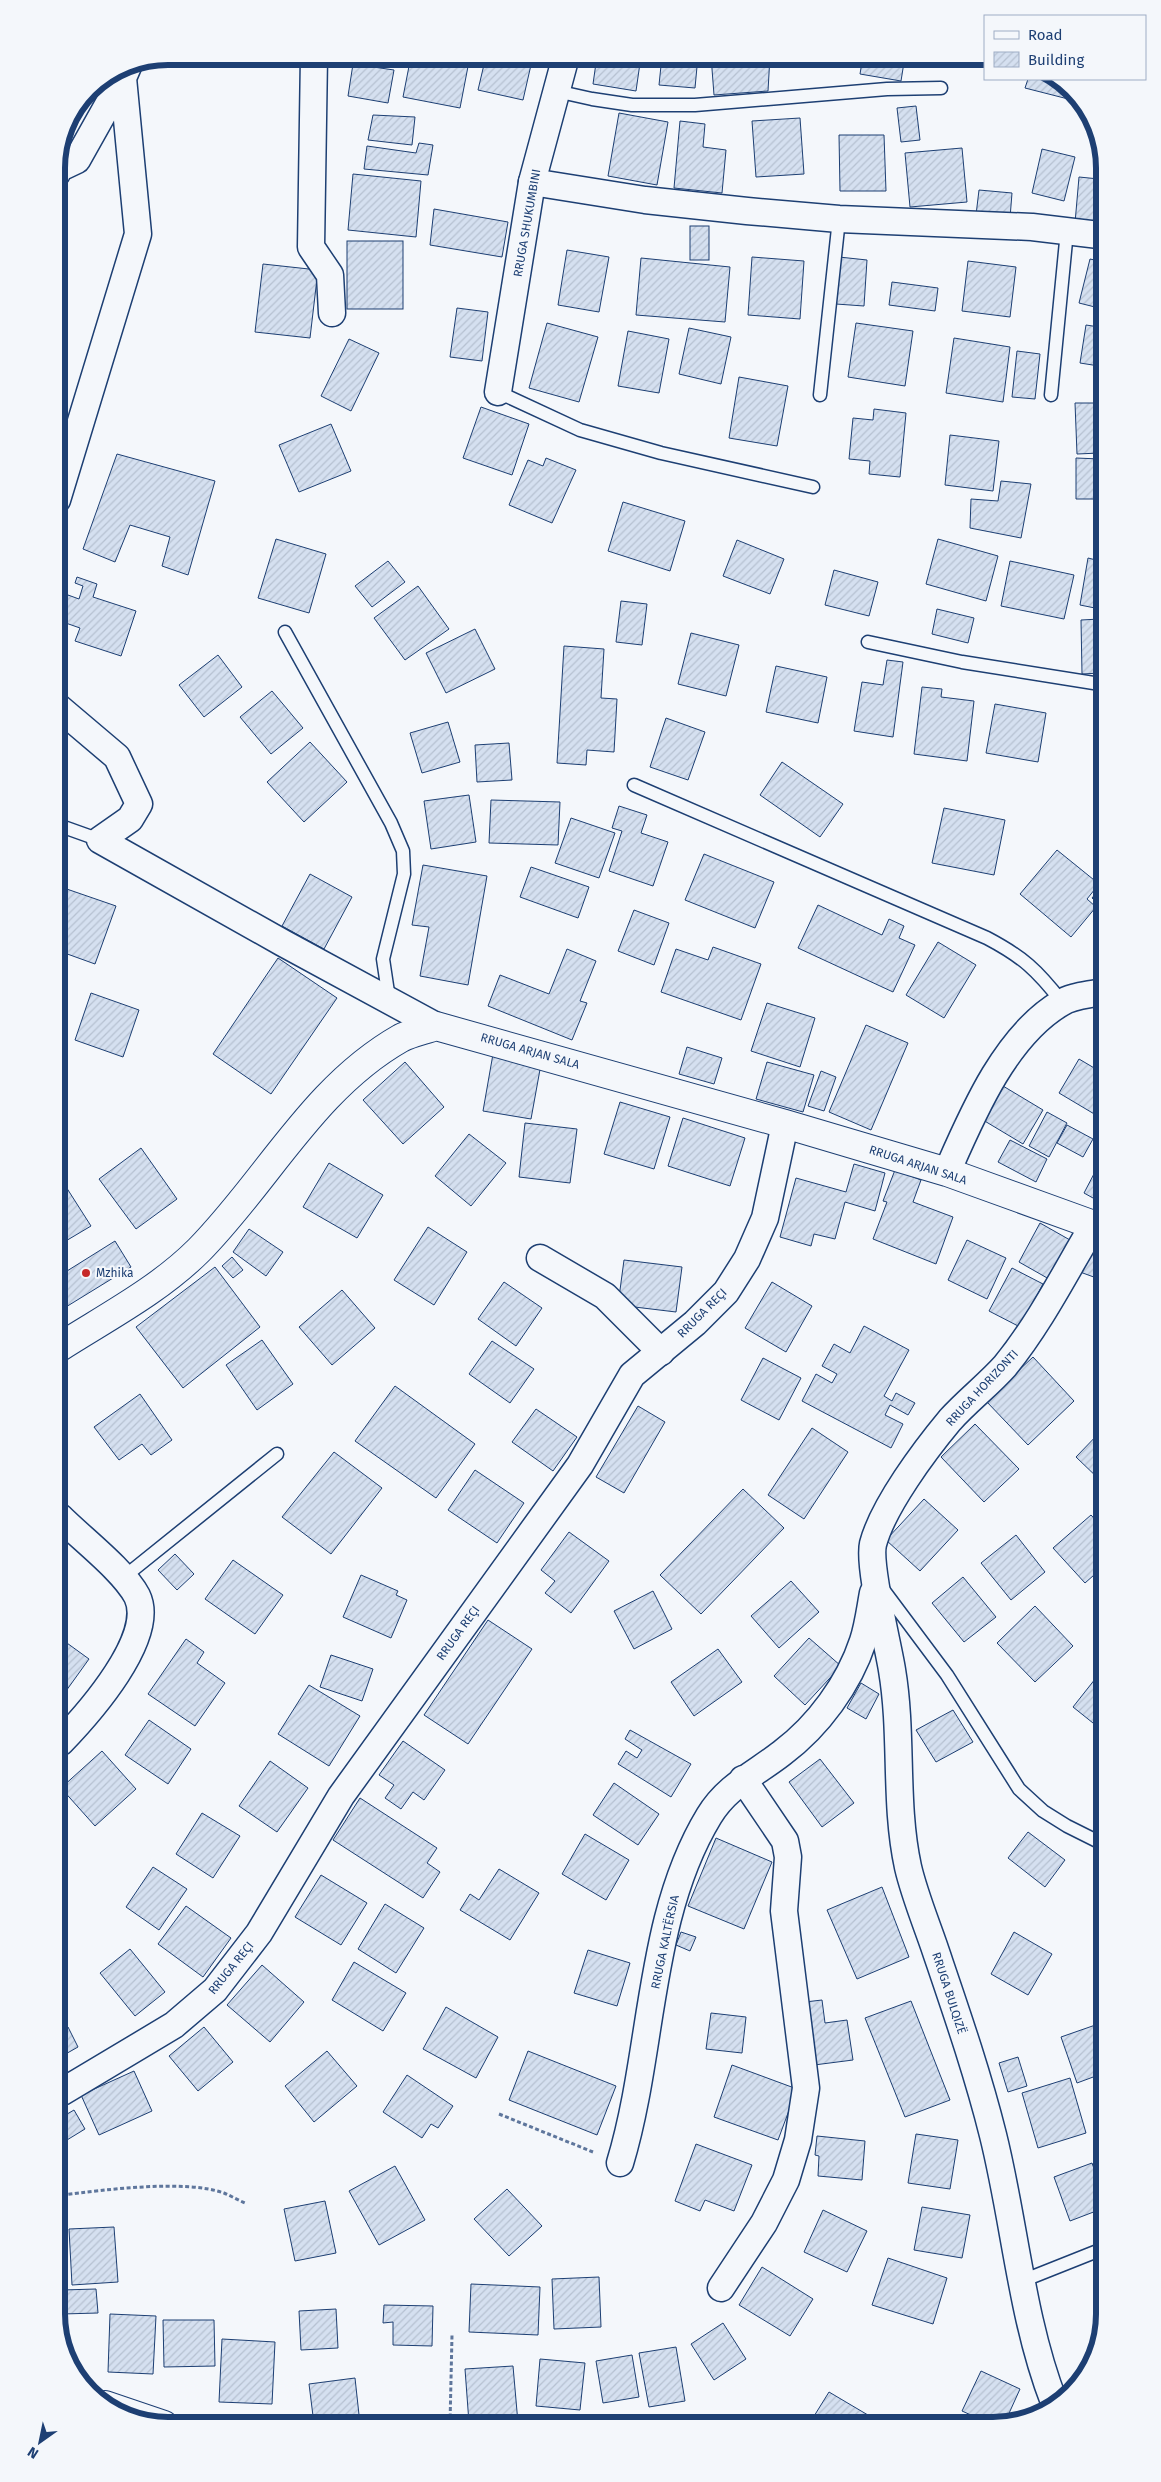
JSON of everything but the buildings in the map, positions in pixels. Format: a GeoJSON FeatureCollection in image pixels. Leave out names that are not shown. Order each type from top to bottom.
{"type":"FeatureCollection","features":[{"type":"Feature","properties":{"kind":"street"},"geometry":{"type":"LineString","coordinates":[[314,65],[311,247],[330,275],[332,313]]}},
{"type":"Feature","properties":{"kind":"street","name":"RRUGA SHUKUMBINI"},"geometry":{"type":"LineString","coordinates":[[498,392],[532,182],[563,65]]}},
{"type":"Feature","properties":{"kind":"street"},"geometry":{"type":"LineString","coordinates":[[65,474],[138,234],[126,74]]}},
{"type":"Feature","properties":{"kind":"street"},"geometry":{"type":"LineString","coordinates":[[65,166],[77,160],[123,76]]}},
{"type":"Feature","properties":{"kind":"street"},"geometry":{"type":"LineString","coordinates":[[532,182],[645,200],[839,219],[916,221],[1096,235]]}},
{"type":"Feature","properties":{"kind":"street"},"geometry":{"type":"LineString","coordinates":[[65,713],[117,757],[139,804],[130,819],[100,840],[233,916],[436,1026]]}},
{"type":"Feature","properties":{"kind":"street"},"geometry":{"type":"LineString","coordinates":[[947,1172],[964,1134],[1003,1061],[1033,1025],[1062,1002],[1096,993]]}},
{"type":"Feature","properties":{"kind":"street"},"geometry":{"type":"LineString","coordinates":[[65,1344],[155,1287],[198,1252],[235,1211],[310,1114],[341,1081],[402,1038],[436,1026]]}},
{"type":"Feature","properties":{"kind":"street","name":"RRUGA ARJAN SALA"},"geometry":{"type":"LineString","coordinates":[[436,1026],[785,1124],[947,1172],[1096,1227]]}},
{"type":"Feature","properties":{"kind":"street","name":"RRUGA REÇI"},"geometry":{"type":"LineString","coordinates":[[65,2090],[174,2025],[215,1990],[259,1933],[341,1796],[580,1465],[632,1375],[695,1324],[726,1292],[747,1259],[765,1218],[785,1124]]}},
{"type":"Feature","properties":{"kind":"street","name":"RRUGA HORIZONTI"},"geometry":{"type":"LineString","coordinates":[[876,1580],[872,1547],[885,1515],[918,1463],[951,1420],[1002,1368],[1032,1331],[1096,1229]]}},
{"type":"Feature","properties":{"kind":"street"},"geometry":{"type":"LineString","coordinates":[[540,1258],[604,1296],[661,1352]]}},
{"type":"Feature","properties":{"kind":"street"},"geometry":{"type":"LineString","coordinates":[[65,1522],[124,1577],[138,1598],[141,1618],[135,1642],[83,1718],[65,1738]]}},
{"type":"Feature","properties":{"kind":"street","name":"RRUGA KALTËRSIA"},"geometry":{"type":"LineString","coordinates":[[620,2163],[645,2046],[668,1915],[686,1862],[709,1816],[726,1793],[743,1778],[782,1754],[800,1739],[827,1708],[849,1674],[863,1641],[876,1580]]}},
{"type":"Feature","properties":{"kind":"street","name":"RRUGA BULQIZË"},"geometry":{"type":"LineString","coordinates":[[876,1580],[893,1674],[899,1738],[903,1838],[909,1871],[958,2018],[993,2135],[1043,2376],[1052,2398]]}},
{"type":"Feature","properties":{"kind":"street"},"geometry":{"type":"LineString","coordinates":[[721,2288],[764,2223],[786,2180],[798,2140],[806,2088],[784,1911],[788,1857],[784,1841],[743,1778]]}},
{"type":"Feature","properties":{"kind":"lane"},"geometry":{"type":"LineString","coordinates":[[556,90],[592,99],[632,105],[695,105],[887,89],[941,88]]}},
{"type":"Feature","properties":{"kind":"lane"},"geometry":{"type":"LineString","coordinates":[[820,396],[839,219]]}},
{"type":"Feature","properties":{"kind":"lane"},"geometry":{"type":"LineString","coordinates":[[1051,395],[1067,231]]}},
{"type":"Feature","properties":{"kind":"lane"},"geometry":{"type":"LineString","coordinates":[[498,392],[580,430],[670,455],[813,486]]}},
{"type":"Feature","properties":{"kind":"lane"},"geometry":{"type":"LineString","coordinates":[[284,632],[391,823],[403,851],[404,874],[382,959],[389,1000]]}},
{"type":"Feature","properties":{"kind":"lane"},"geometry":{"type":"LineString","coordinates":[[868,642],[962,662],[1096,683]]}},
{"type":"Feature","properties":{"kind":"lane"},"geometry":{"type":"LineString","coordinates":[[634,785],[987,938],[1018,954],[1032,966],[1062,1002]]}},
{"type":"Feature","properties":{"kind":"lane"},"geometry":{"type":"LineString","coordinates":[[65,828],[100,840]]}},
{"type":"Feature","properties":{"kind":"lane"},"geometry":{"type":"LineString","coordinates":[[124,1577],[277,1454]]}},
{"type":"Feature","properties":{"kind":"lane"},"geometry":{"type":"LineString","coordinates":[[876,1580],[947,1675],[1019,1789],[1043,1811],[1096,1840]]}},
{"type":"Feature","properties":{"kind":"lane"},"geometry":{"type":"LineString","coordinates":[[1022,2281],[1096,2252]]}},
{"type":"Feature","properties":{"kind":"path"},"geometry":{"type":"LineString","coordinates":[[499,2114],[620,2163]]}},
{"type":"Feature","properties":{"kind":"path"},"geometry":{"type":"LineString","coordinates":[[65,2195],[124,2188],[204,2189],[224,2193],[245,2203]]}},
{"type":"Feature","properties":{"kind":"path"},"geometry":{"type":"LineString","coordinates":[[450,2417],[452,2335]]}},
{"type":"Feature","properties":{"kind":"place","name":"Mzhika"},"geometry":{"type":"Point","coordinates":[86,1273]}}]}
